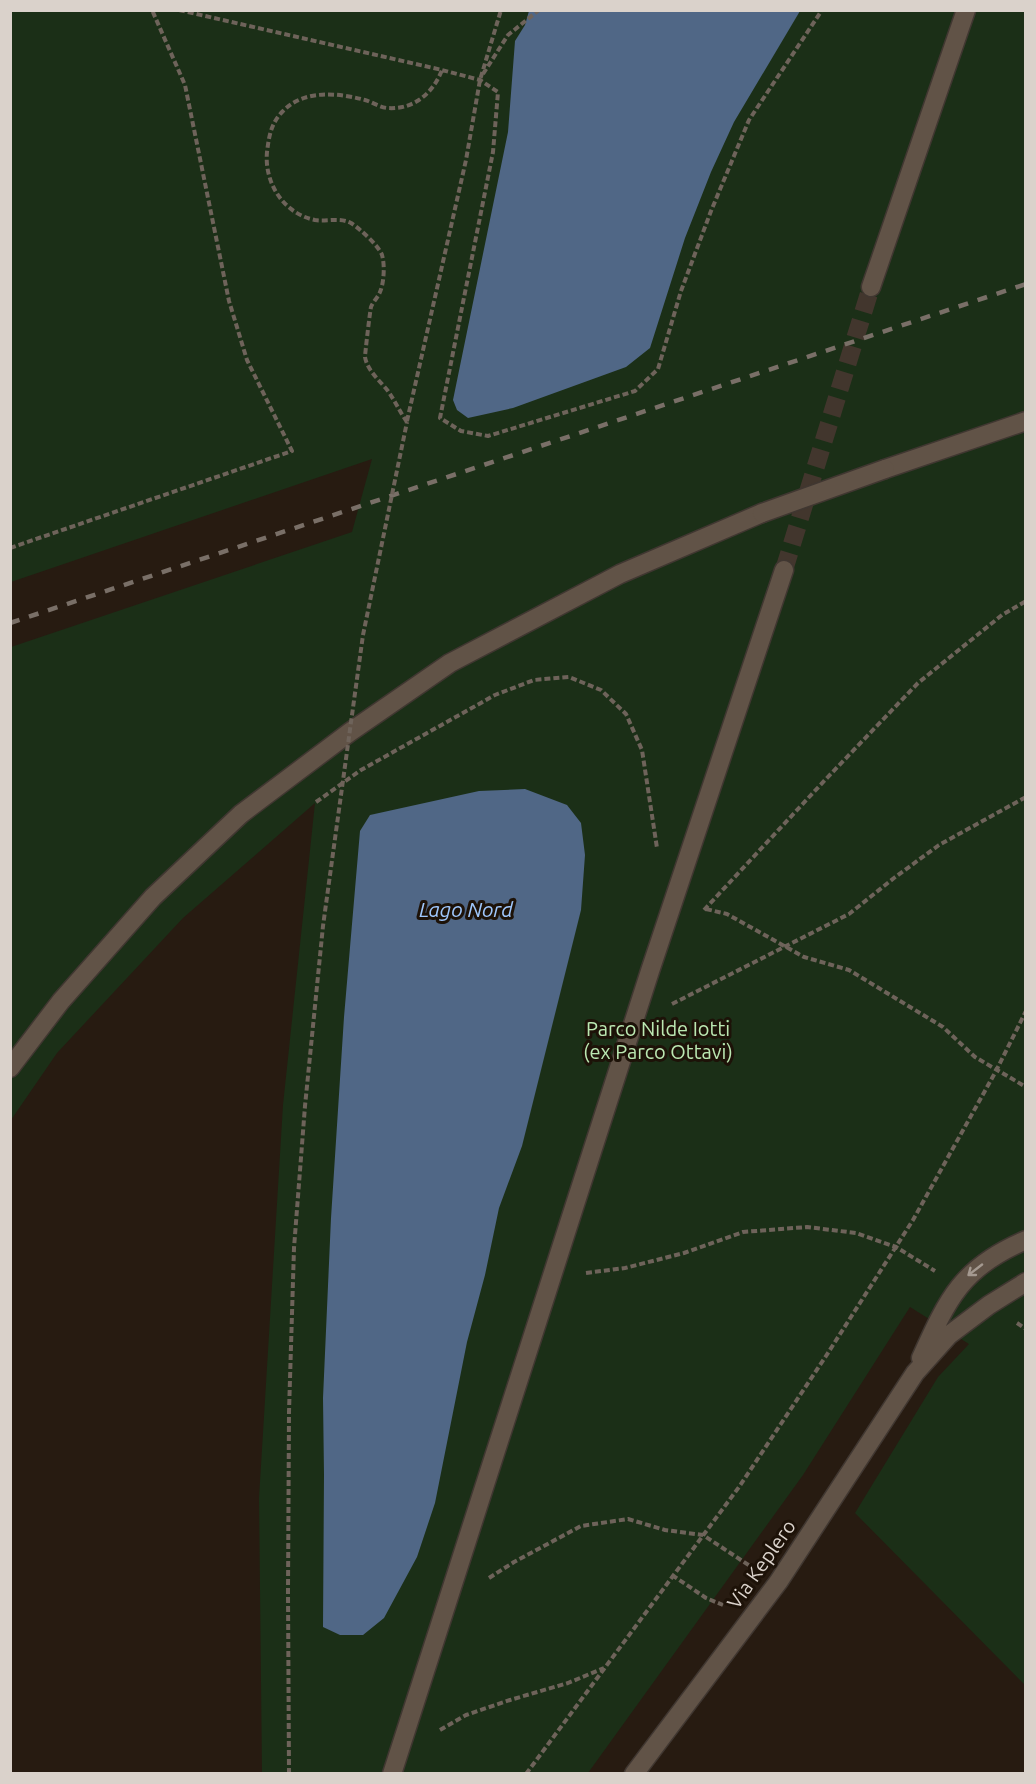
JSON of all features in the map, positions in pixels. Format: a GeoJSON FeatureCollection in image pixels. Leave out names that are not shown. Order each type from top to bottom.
{"type":"FeatureCollection","features":[{"type":"Feature","properties":{"kind":"street"},"geometry":{"type":"LineString","coordinates":[[871,287],[966,10]]}},
{"type":"Feature","properties":{"kind":"street"},"geometry":{"type":"LineString","coordinates":[[10,1068],[61,1000],[153,897],[241,814],[350,732],[450,663],[620,574],[762,513],[1026,421]]}},
{"type":"Feature","properties":{"kind":"street"},"geometry":{"type":"LineString","coordinates":[[392,1773],[633,1027],[784,570]]}},
{"type":"Feature","properties":{"kind":"street"},"geometry":{"type":"LineString","coordinates":[[915,1373],[943,1308],[968,1274],[1001,1251],[1026,1240]]}},
{"type":"Feature","properties":{"kind":"street"},"geometry":{"type":"LineString","coordinates":[[915,1373],[949,1335],[988,1305],[1026,1282]]}},
{"type":"Feature","properties":{"kind":"street","name":"Via Keplero"},"geometry":{"type":"LineString","coordinates":[[634,1773],[778,1581],[915,1373]]}},
{"type":"Feature","properties":{"kind":"path"},"geometry":{"type":"LineString","coordinates":[[10,548],[292,451],[248,360],[235,321],[185,85],[152,10]]}},
{"type":"Feature","properties":{"kind":"path"},"geometry":{"type":"LineString","coordinates":[[179,10],[442,70],[480,80],[498,92],[493,152],[440,418],[461,431],[488,436],[635,391],[657,369],[688,271],[750,120],[822,10]]}},
{"type":"Feature","properties":{"kind":"path"},"geometry":{"type":"LineString","coordinates":[[289,1773],[289,1412],[294,1248],[305,1106],[323,927],[360,659],[407,422],[466,160],[480,80],[501,10]]}},
{"type":"Feature","properties":{"kind":"path"},"geometry":{"type":"LineString","coordinates":[[480,80],[507,36],[538,10]]}},
{"type":"Feature","properties":{"kind":"path"},"geometry":{"type":"LineString","coordinates":[[407,422],[372,371],[365,356],[371,307],[381,291],[382,255],[371,240],[350,222],[336,219],[317,221],[301,216],[285,204],[270,183],[266,161],[269,130],[284,110],[301,100],[324,94],[340,94],[386,108],[409,105],[425,97],[436,84],[442,70]]}},
{"type":"Feature","properties":{"kind":"path"},"geometry":{"type":"LineString","coordinates":[[698,917],[918,683],[1002,615],[1026,601]]}},
{"type":"Feature","properties":{"kind":"path"},"geometry":{"type":"LineString","coordinates":[[316,802],[361,770],[495,695],[534,680],[569,677],[601,690],[626,714],[642,750],[657,849]]}},
{"type":"Feature","properties":{"kind":"path"},"geometry":{"type":"LineString","coordinates":[[633,1027],[701,989],[849,914],[939,845],[1026,797]]}},
{"type":"Feature","properties":{"kind":"path"},"geometry":{"type":"LineString","coordinates":[[706,909],[727,914],[804,957],[849,970],[943,1026],[975,1057],[1026,1087]]}},
{"type":"Feature","properties":{"kind":"path"},"geometry":{"type":"LineString","coordinates":[[526,1773],[739,1487],[913,1220],[996,1071],[1026,1011]]}},
{"type":"Feature","properties":{"kind":"path"},"geometry":{"type":"LineString","coordinates":[[553,1278],[634,1265],[684,1252],[743,1232],[807,1227],[856,1233],[896,1247],[960,1286]]}},
{"type":"Feature","properties":{"kind":"path"},"geometry":{"type":"LineString","coordinates":[[988,1305],[1026,1329]]}},
{"type":"Feature","properties":{"kind":"path"},"geometry":{"type":"LineString","coordinates":[[447,1603],[514,1562],[581,1526],[628,1519],[665,1530],[703,1535],[742,1562],[778,1581]]}},
{"type":"Feature","properties":{"kind":"path"},"geometry":{"type":"LineString","coordinates":[[672,1575],[706,1598],[750,1618]]}},
{"type":"Feature","properties":{"kind":"path"},"geometry":{"type":"LineString","coordinates":[[399,1750],[466,1716],[568,1683],[604,1668]]}},
{"type":"Feature","properties":{"kind":"green space","name":"Parco Nilde Iotti (ex Parco Ottavi)"},"geometry":{"type":"Polygon","coordinates":[[[11,11],[1025,11],[1025,1685],[855,1513],[938,1377],[969,1344],[910,1307],[803,1475],[588,1773],[262,1773],[259,1498],[283,1105],[315,803],[183,918],[57,1053],[11,1120],[11,647],[352,532],[372,459],[11,582],[11,11]]]}},
{"type":"Feature","properties":{"kind":"water"},"geometry":{"type":"Polygon","coordinates":[[[529,11],[800,11],[734,122],[711,172],[685,238],[650,348],[626,367],[513,408],[468,418],[457,410],[453,400],[508,132],[515,41],[525,25],[529,11]]]}},
{"type":"Feature","properties":{"kind":"water","name":"Lago Nord"},"geometry":{"type":"Polygon","coordinates":[[[525,789],[567,805],[581,823],[585,855],[581,910],[522,1146],[499,1208],[485,1275],[467,1342],[435,1503],[417,1557],[384,1618],[363,1635],[340,1635],[323,1627],[323,1398],[331,1218],[344,1017],[360,831],[370,815],[479,791],[525,789]]]}},
{"type":"Feature","properties":{"kind":"tunnel"},"geometry":{"type":"LineString","coordinates":[[784,570],[871,287]]}},
{"type":"Feature","properties":{"kind":"railway"},"geometry":{"type":"LineString","coordinates":[[10,623],[1026,284]]}}]}
